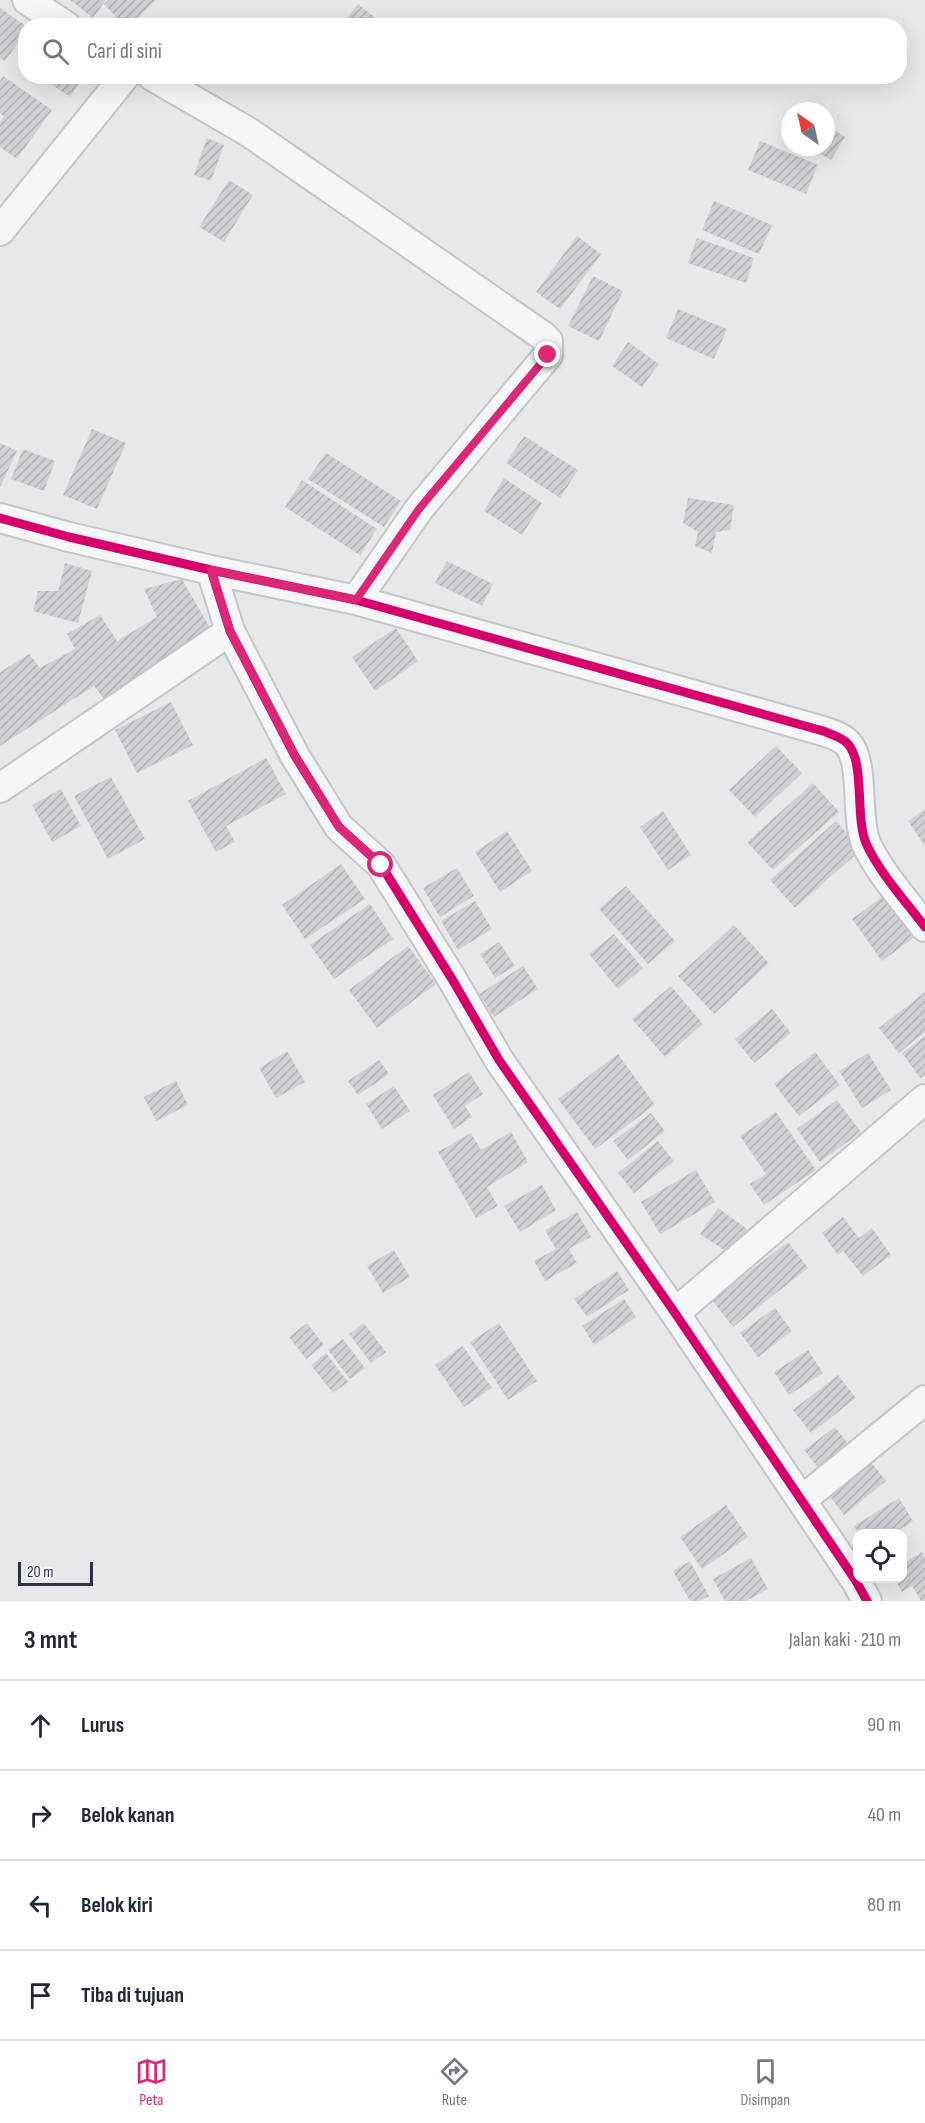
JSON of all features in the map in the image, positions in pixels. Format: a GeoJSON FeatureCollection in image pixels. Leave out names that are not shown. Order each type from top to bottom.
{"type":"FeatureCollection","features":[{"type":"Feature","properties":{"kind":"street"},"geometry":{"type":"LineString","coordinates":[[27,0],[54,18]]}},
{"type":"Feature","properties":{"kind":"street"},"geometry":{"type":"LineString","coordinates":[[0,231],[119,84]]}},
{"type":"Feature","properties":{"kind":"street"},"geometry":{"type":"LineString","coordinates":[[166,84],[250,133],[549,341],[548,355],[419,509],[356,600]]}},
{"type":"Feature","properties":{"kind":"street"},"geometry":{"type":"LineString","coordinates":[[0,518],[69,537],[211,570],[356,600],[823,731],[845,741],[854,753],[861,824],[866,843],[879,866],[925,927]]}},
{"type":"Feature","properties":{"kind":"street"},"geometry":{"type":"LineString","coordinates":[[211,570],[230,631],[295,756],[339,827],[381,865],[499,1060],[675,1313],[802,1500],[867,1601]]}},
{"type":"Feature","properties":{"kind":"street"},"geometry":{"type":"LineString","coordinates":[[0,788],[230,631]]}},
{"type":"Feature","properties":{"kind":"street"},"geometry":{"type":"LineString","coordinates":[[675,1313],[925,1099]]}},
{"type":"Feature","properties":{"kind":"street"},"geometry":{"type":"LineString","coordinates":[[802,1500],[925,1400]]}},
{"type":"Feature","properties":{"kind":"building"},"geometry":{"type":"Polygon","coordinates":[[[70,0],[106,0],[93,18],[70,0]]]}},
{"type":"Feature","properties":{"kind":"building"},"geometry":{"type":"Polygon","coordinates":[[[108,0],[156,0],[138,18],[117,18],[104,4],[108,0]]]}},
{"type":"Feature","properties":{"kind":"building"},"geometry":{"type":"Polygon","coordinates":[[[358,4],[376,18],[347,18],[358,4]]]}},
{"type":"Feature","properties":{"kind":"building"},"geometry":{"type":"Polygon","coordinates":[[[0,8],[18,20],[18,43],[5,61],[0,58],[0,8]]]}},
{"type":"Feature","properties":{"kind":"building"},"geometry":{"type":"Polygon","coordinates":[[[3,76],[52,110],[17,159],[0,147],[0,122],[4,116],[0,113],[0,81],[3,76]]]}},
{"type":"Feature","properties":{"kind":"building"},"geometry":{"type":"Polygon","coordinates":[[[51,84],[79,84],[70,97],[51,84]]]}},
{"type":"Feature","properties":{"kind":"building"},"geometry":{"type":"Polygon","coordinates":[[[835,131],[845,137],[835,153],[835,131]]]}},
{"type":"Feature","properties":{"kind":"building"},"geometry":{"type":"Polygon","coordinates":[[[207,138],[224,145],[211,181],[194,175],[207,138]]]}},
{"type":"Feature","properties":{"kind":"building"},"geometry":{"type":"Polygon","coordinates":[[[760,141],[781,150],[781,156],[796,156],[818,165],[806,194],[748,170],[760,141]]]}},
{"type":"Feature","properties":{"kind":"building"},"geometry":{"type":"Polygon","coordinates":[[[229,180],[253,195],[224,242],[199,227],[229,180]]]}},
{"type":"Feature","properties":{"kind":"building"},"geometry":{"type":"Polygon","coordinates":[[[714,201],[772,225],[759,254],[702,230],[714,201]]]}},
{"type":"Feature","properties":{"kind":"building"},"geometry":{"type":"Polygon","coordinates":[[[577,236],[601,254],[560,309],[536,292],[577,236]]]}},
{"type":"Feature","properties":{"kind":"building"},"geometry":{"type":"Polygon","coordinates":[[[697,238],[754,258],[746,283],[688,263],[697,238]]]}},
{"type":"Feature","properties":{"kind":"building"},"geometry":{"type":"Polygon","coordinates":[[[593,276],[623,291],[599,341],[568,326],[593,276]]]}},
{"type":"Feature","properties":{"kind":"building"},"geometry":{"type":"Polygon","coordinates":[[[678,309],[727,329],[714,359],[666,338],[678,309]]]}},
{"type":"Feature","properties":{"kind":"building"},"geometry":{"type":"Polygon","coordinates":[[[628,342],[659,364],[642,387],[612,366],[628,342]]]}},
{"type":"Feature","properties":{"kind":"building"},"geometry":{"type":"Polygon","coordinates":[[[92,429],[126,443],[97,509],[63,495],[92,429]]]}},
{"type":"Feature","properties":{"kind":"building"},"geometry":{"type":"Polygon","coordinates":[[[524,436],[578,470],[560,498],[506,463],[524,436]]]}},
{"type":"Feature","properties":{"kind":"building"},"geometry":{"type":"Polygon","coordinates":[[[0,443],[17,451],[0,487],[0,443]]]}},
{"type":"Feature","properties":{"kind":"building"},"geometry":{"type":"Polygon","coordinates":[[[23,449],[55,461],[44,491],[11,479],[23,449]]]}},
{"type":"Feature","properties":{"kind":"building"},"geometry":{"type":"Polygon","coordinates":[[[326,453],[401,501],[384,527],[308,479],[326,453]]]}},
{"type":"Feature","properties":{"kind":"building"},"geometry":{"type":"Polygon","coordinates":[[[504,478],[542,503],[522,535],[484,511],[504,478]]]}},
{"type":"Feature","properties":{"kind":"building"},"geometry":{"type":"Polygon","coordinates":[[[302,480],[377,529],[360,555],[285,507],[302,480]]]}},
{"type":"Feature","properties":{"kind":"building"},"geometry":{"type":"Polygon","coordinates":[[[688,498],[734,505],[730,530],[716,532],[712,553],[695,546],[698,532],[683,523],[688,498]]]}},
{"type":"Feature","properties":{"kind":"building"},"geometry":{"type":"Polygon","coordinates":[[[447,561],[493,584],[482,606],[435,583],[447,561]]]}},
{"type":"Feature","properties":{"kind":"building"},"geometry":{"type":"Polygon","coordinates":[[[65,563],[92,571],[78,623],[33,611],[38,591],[58,591],[65,563]]]}},
{"type":"Feature","properties":{"kind":"building"},"geometry":{"type":"Polygon","coordinates":[[[182,579],[210,628],[107,703],[94,686],[0,746],[0,672],[29,654],[40,668],[75,649],[67,634],[100,615],[117,641],[157,617],[144,589],[182,579]]]}},
{"type":"Feature","properties":{"kind":"building"},"geometry":{"type":"Polygon","coordinates":[[[396,628],[418,661],[375,691],[352,657],[396,628]]]}},
{"type":"Feature","properties":{"kind":"building"},"geometry":{"type":"Polygon","coordinates":[[[171,702],[193,745],[137,773],[115,730],[171,702]]]}},
{"type":"Feature","properties":{"kind":"building"},"geometry":{"type":"Polygon","coordinates":[[[776,746],[802,773],[755,817],[729,790],[776,746]]]}},
{"type":"Feature","properties":{"kind":"building"},"geometry":{"type":"Polygon","coordinates":[[[266,758],[286,794],[226,826],[235,842],[216,852],[188,801],[266,758]]]}},
{"type":"Feature","properties":{"kind":"building"},"geometry":{"type":"Polygon","coordinates":[[[111,777],[145,839],[108,859],[74,796],[111,777]]]}},
{"type":"Feature","properties":{"kind":"building"},"geometry":{"type":"Polygon","coordinates":[[[813,783],[839,812],[773,870],[747,842],[813,783]]]}},
{"type":"Feature","properties":{"kind":"building"},"geometry":{"type":"Polygon","coordinates":[[[61,789],[81,826],[52,842],[32,805],[61,789]]]}},
{"type":"Feature","properties":{"kind":"building"},"geometry":{"type":"Polygon","coordinates":[[[925,809],[925,846],[908,821],[925,809]]]}},
{"type":"Feature","properties":{"kind":"building"},"geometry":{"type":"Polygon","coordinates":[[[663,811],[691,855],[668,870],[640,827],[663,811]]]}},
{"type":"Feature","properties":{"kind":"building"},"geometry":{"type":"Polygon","coordinates":[[[836,821],[861,850],[795,908],[770,880],[836,821]]]}},
{"type":"Feature","properties":{"kind":"building"},"geometry":{"type":"Polygon","coordinates":[[[507,831],[532,871],[500,892],[475,852],[507,831]]]}},
{"type":"Feature","properties":{"kind":"building"},"geometry":{"type":"Polygon","coordinates":[[[341,864],[365,899],[305,939],[282,905],[341,864]]]}},
{"type":"Feature","properties":{"kind":"building"},"geometry":{"type":"Polygon","coordinates":[[[457,868],[474,896],[440,917],[423,888],[457,868]]]}},
{"type":"Feature","properties":{"kind":"building"},"geometry":{"type":"Polygon","coordinates":[[[626,886],[675,941],[648,964],[599,909],[626,886]]]}},
{"type":"Feature","properties":{"kind":"building"},"geometry":{"type":"Polygon","coordinates":[[[890,891],[920,933],[882,961],[852,919],[890,891]]]}},
{"type":"Feature","properties":{"kind":"building"},"geometry":{"type":"Polygon","coordinates":[[[475,901],[492,929],[458,950],[441,921],[475,901]]]}},
{"type":"Feature","properties":{"kind":"building"},"geometry":{"type":"Polygon","coordinates":[[[370,904],[393,939],[334,979],[310,945],[370,904]]]}},
{"type":"Feature","properties":{"kind":"building"},"geometry":{"type":"Polygon","coordinates":[[[734,925],[769,963],[714,1014],[678,976],[734,925]]]}},
{"type":"Feature","properties":{"kind":"building"},"geometry":{"type":"Polygon","coordinates":[[[614,934],[643,968],[618,989],[589,954],[614,934]]]}},
{"type":"Feature","properties":{"kind":"building"},"geometry":{"type":"Polygon","coordinates":[[[499,942],[515,966],[495,978],[480,954],[499,942]]]}},
{"type":"Feature","properties":{"kind":"building"},"geometry":{"type":"Polygon","coordinates":[[[408,946],[436,984],[377,1028],[349,990],[408,946]]]}},
{"type":"Feature","properties":{"kind":"building"},"geometry":{"type":"Polygon","coordinates":[[[523,966],[538,989],[494,1017],[479,994],[523,966]]]}},
{"type":"Feature","properties":{"kind":"building"},"geometry":{"type":"Polygon","coordinates":[[[671,986],[703,1024],[665,1057],[632,1019],[671,986]]]}},
{"type":"Feature","properties":{"kind":"building"},"geometry":{"type":"Polygon","coordinates":[[[925,992],[925,1032],[899,1053],[879,1028],[925,992]]]}},
{"type":"Feature","properties":{"kind":"building"},"geometry":{"type":"Polygon","coordinates":[[[772,1009],[791,1033],[754,1063],[735,1039],[772,1009]]]}},
{"type":"Feature","properties":{"kind":"building"},"geometry":{"type":"Polygon","coordinates":[[[925,1036],[925,1075],[920,1078],[902,1053],[925,1036]]]}},
{"type":"Feature","properties":{"kind":"building"},"geometry":{"type":"Polygon","coordinates":[[[287,1051],[305,1082],[276,1098],[259,1068],[287,1051]]]}},
{"type":"Feature","properties":{"kind":"building"},"geometry":{"type":"Polygon","coordinates":[[[815,1052],[840,1085],[799,1116],[774,1084],[815,1052]]]}},
{"type":"Feature","properties":{"kind":"building"},"geometry":{"type":"Polygon","coordinates":[[[868,1053],[891,1090],[862,1108],[839,1071],[868,1053]]]}},
{"type":"Feature","properties":{"kind":"building"},"geometry":{"type":"Polygon","coordinates":[[[618,1054],[655,1105],[595,1149],[558,1099],[618,1054]]]}},
{"type":"Feature","properties":{"kind":"building"},"geometry":{"type":"Polygon","coordinates":[[[379,1060],[389,1074],[358,1095],[348,1081],[379,1060]]]}},
{"type":"Feature","properties":{"kind":"building"},"geometry":{"type":"Polygon","coordinates":[[[469,1072],[483,1094],[465,1106],[472,1117],[454,1129],[433,1095],[469,1072]]]}},
{"type":"Feature","properties":{"kind":"building"},"geometry":{"type":"Polygon","coordinates":[[[176,1081],[188,1105],[156,1121],[144,1097],[176,1081]]]}},
{"type":"Feature","properties":{"kind":"building"},"geometry":{"type":"Polygon","coordinates":[[[394,1086],[410,1111],[382,1129],[366,1104],[394,1086]]]}},
{"type":"Feature","properties":{"kind":"building"},"geometry":{"type":"Polygon","coordinates":[[[837,1100],[861,1132],[820,1162],[797,1129],[837,1100]]]}},
{"type":"Feature","properties":{"kind":"building"},"geometry":{"type":"Polygon","coordinates":[[[776,1112],[816,1170],[764,1205],[750,1184],[766,1174],[740,1136],[776,1112]]]}},
{"type":"Feature","properties":{"kind":"building"},"geometry":{"type":"Polygon","coordinates":[[[651,1113],[665,1131],[628,1160],[613,1141],[651,1113]]]}},
{"type":"Feature","properties":{"kind":"building"},"geometry":{"type":"Polygon","coordinates":[[[511,1132],[528,1162],[487,1187],[498,1206],[476,1218],[438,1152],[471,1133],[481,1150],[511,1132]]]}},
{"type":"Feature","properties":{"kind":"building"},"geometry":{"type":"Polygon","coordinates":[[[658,1141],[674,1161],[634,1193],[618,1173],[658,1141]]]}},
{"type":"Feature","properties":{"kind":"building"},"geometry":{"type":"Polygon","coordinates":[[[696,1170],[715,1202],[660,1234],[641,1202],[696,1170]]]}},
{"type":"Feature","properties":{"kind":"building"},"geometry":{"type":"Polygon","coordinates":[[[542,1185],[556,1210],[520,1232],[504,1206],[542,1185]]]}},
{"type":"Feature","properties":{"kind":"building"},"geometry":{"type":"Polygon","coordinates":[[[718,1208],[747,1229],[730,1254],[700,1234],[718,1208]]]}},
{"type":"Feature","properties":{"kind":"building"},"geometry":{"type":"Polygon","coordinates":[[[577,1212],[591,1237],[569,1249],[577,1263],[545,1281],[534,1261],[556,1249],[545,1230],[577,1212]]]}},
{"type":"Feature","properties":{"kind":"building"},"geometry":{"type":"Polygon","coordinates":[[[843,1217],[859,1238],[872,1228],[891,1255],[863,1276],[843,1251],[838,1255],[822,1233],[843,1217]]]}},
{"type":"Feature","properties":{"kind":"building"},"geometry":{"type":"Polygon","coordinates":[[[788,1242],[808,1268],[733,1327],[712,1300],[788,1242]]]}},
{"type":"Feature","properties":{"kind":"building"},"geometry":{"type":"Polygon","coordinates":[[[394,1250],[410,1277],[383,1293],[367,1266],[394,1250]]]}},
{"type":"Feature","properties":{"kind":"building"},"geometry":{"type":"Polygon","coordinates":[[[617,1271],[629,1290],[587,1317],[574,1299],[617,1271]]]}},
{"type":"Feature","properties":{"kind":"building"},"geometry":{"type":"Polygon","coordinates":[[[624,1299],[636,1317],[594,1345],[582,1326],[624,1299]]]}},
{"type":"Feature","properties":{"kind":"building"},"geometry":{"type":"Polygon","coordinates":[[[775,1308],[792,1331],[758,1357],[740,1333],[775,1308]]]}},
{"type":"Feature","properties":{"kind":"building"},"geometry":{"type":"Polygon","coordinates":[[[307,1323],[324,1345],[306,1359],[289,1337],[307,1323]]]}},
{"type":"Feature","properties":{"kind":"building"},"geometry":{"type":"Polygon","coordinates":[[[364,1323],[386,1352],[371,1363],[349,1334],[364,1323]]]}},
{"type":"Feature","properties":{"kind":"building"},"geometry":{"type":"Polygon","coordinates":[[[499,1323],[537,1381],[508,1400],[470,1342],[499,1323]]]}},
{"type":"Feature","properties":{"kind":"building"},"geometry":{"type":"Polygon","coordinates":[[[343,1339],[365,1368],[350,1379],[328,1350],[343,1339]]]}},
{"type":"Feature","properties":{"kind":"building"},"geometry":{"type":"Polygon","coordinates":[[[463,1346],[492,1388],[464,1407],[435,1365],[463,1346]]]}},
{"type":"Feature","properties":{"kind":"building"},"geometry":{"type":"Polygon","coordinates":[[[808,1350],[823,1373],[789,1395],[774,1372],[808,1350]]]}},
{"type":"Feature","properties":{"kind":"building"},"geometry":{"type":"Polygon","coordinates":[[[326,1353],[348,1382],[333,1393],[311,1365],[326,1353]]]}},
{"type":"Feature","properties":{"kind":"building"},"geometry":{"type":"Polygon","coordinates":[[[838,1375],[856,1398],[811,1433],[793,1410],[838,1375]]]}},
{"type":"Feature","properties":{"kind":"building"},"geometry":{"type":"Polygon","coordinates":[[[835,1427],[849,1445],[819,1469],[804,1450],[835,1427]]]}},
{"type":"Feature","properties":{"kind":"building"},"geometry":{"type":"Polygon","coordinates":[[[870,1461],[886,1481],[844,1515],[828,1494],[870,1461]]]}},
{"type":"Feature","properties":{"kind":"building"},"geometry":{"type":"Polygon","coordinates":[[[899,1498],[913,1521],[901,1529],[856,1529],[854,1526],[899,1498]]]}},
{"type":"Feature","properties":{"kind":"building"},"geometry":{"type":"Polygon","coordinates":[[[726,1505],[748,1537],[702,1569],[680,1537],[726,1505]]]}},
{"type":"Feature","properties":{"kind":"building"},"geometry":{"type":"Polygon","coordinates":[[[922,1552],[925,1557],[925,1601],[921,1601],[912,1586],[902,1592],[897,1583],[907,1583],[907,1561],[922,1552]]]}},
{"type":"Feature","properties":{"kind":"building"},"geometry":{"type":"Polygon","coordinates":[[[751,1558],[768,1589],[746,1601],[725,1601],[713,1579],[751,1558]]]}},
{"type":"Feature","properties":{"kind":"building"},"geometry":{"type":"Polygon","coordinates":[[[690,1561],[709,1596],[700,1601],[690,1601],[673,1571],[690,1561]]]}},
{"type":"Feature","properties":{"kind":"cycle path"},"geometry":{"type":"LineString","coordinates":[[0,518],[69,537],[211,570],[230,631],[295,756],[339,827],[381,865],[499,1060],[675,1313],[856,1581],[867,1601]]}},
{"type":"Feature","properties":{"kind":"cycle path"},"geometry":{"type":"LineString","coordinates":[[211,570],[356,600],[823,731],[840,738],[848,744],[856,764],[861,819],[866,843],[885,876],[925,927]]}},
{"type":"Feature","properties":{"kind":"route"},"geometry":{"type":"LineString","coordinates":[[381,865],[339,827],[295,756],[230,631],[211,570],[356,600],[419,509],[548,355]]}}]}
